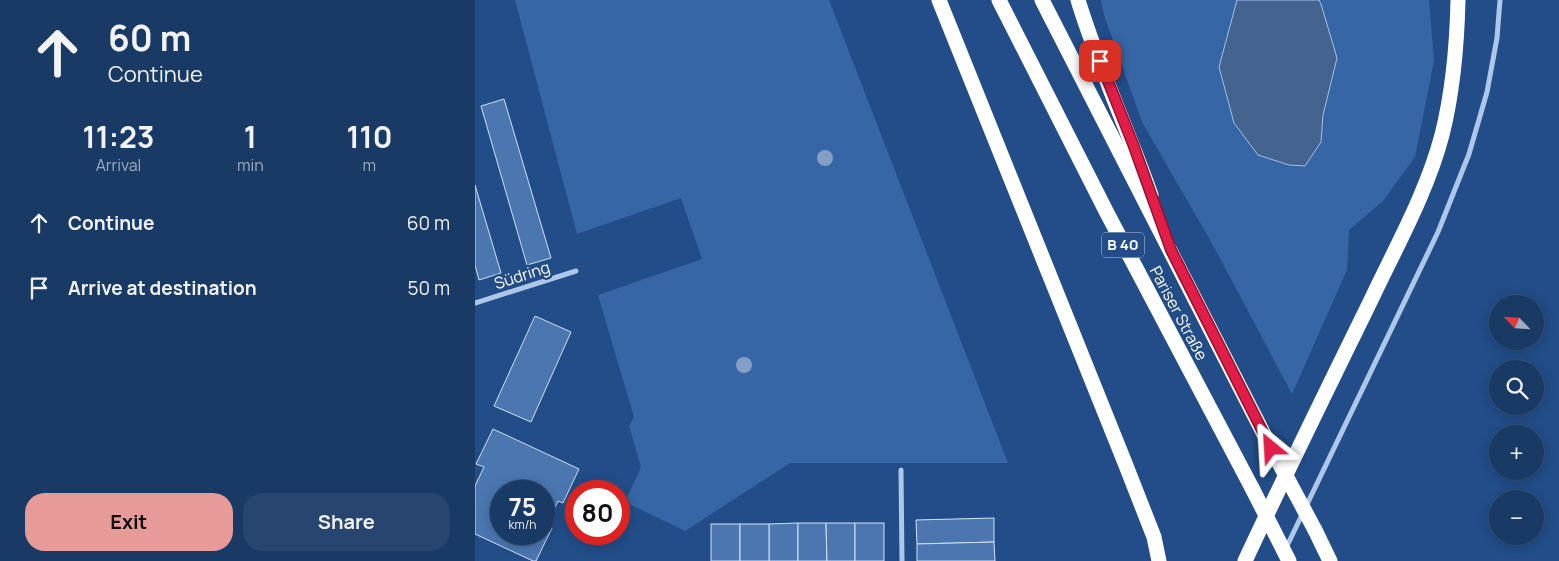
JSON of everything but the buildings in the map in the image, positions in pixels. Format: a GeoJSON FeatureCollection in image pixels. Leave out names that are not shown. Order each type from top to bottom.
{"type":"FeatureCollection","features":[{"type":"Feature","properties":{"kind":"highway"},"geometry":{"type":"LineString","coordinates":[[939,0],[1121,453],[1153,537],[1159,561]]}},
{"type":"Feature","properties":{"kind":"highway","name":"Pariser Straße"},"geometry":{"type":"LineString","coordinates":[[999,0],[1107,213],[1289,561]]}},
{"type":"Feature","properties":{"kind":"highway","name":"Pariser Straße"},"geometry":{"type":"LineString","coordinates":[[1043,0],[1330,561]]}},
{"type":"Feature","properties":{"kind":"highway"},"geometry":{"type":"LineString","coordinates":[[1078,0],[1086,28],[1133,144],[1171,250]]}},
{"type":"Feature","properties":{"kind":"highway"},"geometry":{"type":"LineString","coordinates":[[1245,561],[1432,169],[1453,86],[1457,47],[1457,0]]}},
{"type":"Feature","properties":{"kind":"street"},"geometry":{"type":"LineString","coordinates":[[1280,561],[1438,232],[1469,154],[1487,92],[1497,38],[1500,0]]}},
{"type":"Feature","properties":{"kind":"street","name":"Südring"},"geometry":{"type":"LineString","coordinates":[[475,303],[576,271]]}},
{"type":"Feature","properties":{"kind":"street"},"geometry":{"type":"LineString","coordinates":[[901,470],[901,561]]}},
{"type":"Feature","properties":{"kind":"shaded area"},"geometry":{"type":"Polygon","coordinates":[[[515,0],[829,0],[1008,463],[790,463],[685,531],[630,504],[630,491],[641,467],[629,426],[634,417],[598,295],[702,259],[681,198],[577,234],[515,0]]]}},
{"type":"Feature","properties":{"kind":"shaded area"},"geometry":{"type":"Polygon","coordinates":[[[1101,0],[1429,0],[1434,61],[1415,157],[1383,201],[1349,230],[1347,270],[1292,394],[1214,247],[1142,122],[1104,15],[1101,0]]]}},
{"type":"Feature","properties":{"kind":"shaded area"},"geometry":{"type":"Polygon","coordinates":[[[1237,0],[1319,0],[1321,4],[1337,58],[1323,115],[1321,142],[1305,166],[1289,165],[1258,155],[1234,123],[1219,67],[1237,0]]]}},
{"type":"Feature","properties":{"kind":"route"},"geometry":{"type":"LineString","coordinates":[[1100,61],[1133,144],[1171,250],[1271,448]]}}]}
